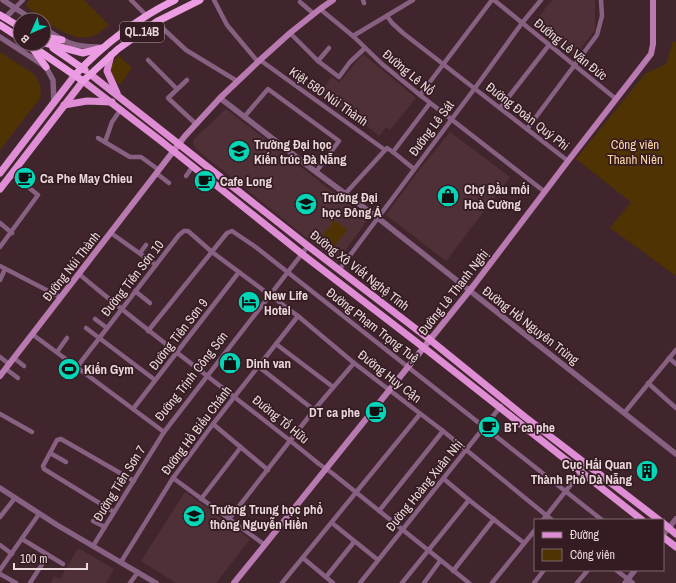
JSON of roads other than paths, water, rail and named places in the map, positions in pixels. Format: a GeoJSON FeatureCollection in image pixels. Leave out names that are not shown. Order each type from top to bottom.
{"type":"FeatureCollection","features":[{"type":"Feature","properties":{"kind":"highway","name":"QL.14B"},"geometry":{"type":"LineString","coordinates":[[84,81],[111,56],[156,22],[200,0]]}},
{"type":"Feature","properties":{"kind":"highway","name":"QL.14B"},"geometry":{"type":"LineString","coordinates":[[75,75],[104,47],[147,16],[172,1]]}},
{"type":"Feature","properties":{"kind":"highway"},"geometry":{"type":"LineString","coordinates":[[3,16],[12,22]]}},
{"type":"Feature","properties":{"kind":"highway"},"geometry":{"type":"LineString","coordinates":[[0,25],[12,33]]}},
{"type":"Feature","properties":{"kind":"highway"},"geometry":{"type":"LineString","coordinates":[[52,41],[62,40]]}},
{"type":"Feature","properties":{"kind":"highway"},"geometry":{"type":"LineString","coordinates":[[52,44],[83,54],[104,47]]}},
{"type":"Feature","properties":{"kind":"highway","name":"Đường Xô Viết Nghệ Tĩnh"},"geometry":{"type":"LineString","coordinates":[[52,47],[90,74]]}},
{"type":"Feature","properties":{"kind":"highway"},"geometry":{"type":"LineString","coordinates":[[35,52],[46,67]]}},
{"type":"Feature","properties":{"kind":"highway","name":"Đường Xô Viết Nghệ Tĩnh"},"geometry":{"type":"LineString","coordinates":[[41,52],[84,81]]}},
{"type":"Feature","properties":{"kind":"main road","name":"Đường Núi Thành"},"geometry":{"type":"LineString","coordinates":[[0,376],[179,143],[237,81],[290,33],[333,0]]}},
{"type":"Feature","properties":{"kind":"main road","name":"Đường Lê Thanh Nghị"},"geometry":{"type":"LineString","coordinates":[[234,583],[469,291],[651,54],[653,44],[653,0]]}},
{"type":"Feature","properties":{"kind":"main road"},"geometry":{"type":"LineString","coordinates":[[111,56],[107,71],[118,95]]}},
{"type":"Feature","properties":{"kind":"main road","name":"Đường Xô Viết Nghệ Tĩnh"},"geometry":{"type":"LineString","coordinates":[[90,74],[658,519]]}},
{"type":"Feature","properties":{"kind":"main road"},"geometry":{"type":"LineString","coordinates":[[0,173],[75,75]]}},
{"type":"Feature","properties":{"kind":"main road"},"geometry":{"type":"LineString","coordinates":[[0,189],[84,81]]}},
{"type":"Feature","properties":{"kind":"main road","name":"Đường Xô Viết Nghệ Tĩnh"},"geometry":{"type":"LineString","coordinates":[[84,81],[641,519]]}},
{"type":"Feature","properties":{"kind":"main road"},"geometry":{"type":"LineString","coordinates":[[64,105],[86,101],[112,102]]}},
{"type":"Feature","properties":{"kind":"main road"},"geometry":{"type":"LineString","coordinates":[[666,526],[676,534]]}},
{"type":"Feature","properties":{"kind":"main road"},"geometry":{"type":"LineString","coordinates":[[664,537],[676,546]]}},
{"type":"Feature","properties":{"kind":"street"},"geometry":{"type":"LineString","coordinates":[[3,0],[21,12]]}},
{"type":"Feature","properties":{"kind":"street"},"geometry":{"type":"LineString","coordinates":[[3,16],[15,8],[23,0]]}},
{"type":"Feature","properties":{"kind":"street"},"geometry":{"type":"LineString","coordinates":[[131,0],[147,16]]}},
{"type":"Feature","properties":{"kind":"street","name":"Kiệt 580 Núi Thành"},"geometry":{"type":"LineString","coordinates":[[214,0],[227,25],[259,61],[385,150]]}},
{"type":"Feature","properties":{"kind":"street"},"geometry":{"type":"LineString","coordinates":[[401,0],[404,6]]}},
{"type":"Feature","properties":{"kind":"street"},"geometry":{"type":"LineString","coordinates":[[353,36],[414,0]]}},
{"type":"Feature","properties":{"kind":"street"},"geometry":{"type":"LineString","coordinates":[[420,95],[493,0]]}},
{"type":"Feature","properties":{"kind":"street","name":"Đường Lê Văn Đức"},"geometry":{"type":"LineString","coordinates":[[493,0],[616,99]]}},
{"type":"Feature","properties":{"kind":"street","name":"Đường Lê Sát"},"geometry":{"type":"LineString","coordinates":[[339,270],[522,23],[541,0]]}},
{"type":"Feature","properties":{"kind":"street"},"geometry":{"type":"LineString","coordinates":[[527,129],[597,35],[602,16],[600,0]]}},
{"type":"Feature","properties":{"kind":"street"},"geometry":{"type":"LineString","coordinates":[[300,2],[314,14]]}},
{"type":"Feature","properties":{"kind":"street","name":"Đường Lê Nổ"},"geometry":{"type":"LineString","coordinates":[[320,9],[353,36],[382,64],[420,95],[545,192]]}},
{"type":"Feature","properties":{"kind":"street","name":"Đường Đoàn Quý Phi"},"geometry":{"type":"LineString","coordinates":[[387,16],[404,33],[568,161]]}},
{"type":"Feature","properties":{"kind":"street"},"geometry":{"type":"LineString","coordinates":[[156,22],[186,50],[237,81]]}},
{"type":"Feature","properties":{"kind":"street"},"geometry":{"type":"LineString","coordinates":[[52,33],[62,40],[82,47],[104,47]]}},
{"type":"Feature","properties":{"kind":"street"},"geometry":{"type":"LineString","coordinates":[[290,33],[318,61],[340,76],[350,62],[365,48]]}},
{"type":"Feature","properties":{"kind":"street"},"geometry":{"type":"LineString","coordinates":[[0,37],[46,67],[53,80],[54,103]]}},
{"type":"Feature","properties":{"kind":"street"},"geometry":{"type":"LineString","coordinates":[[500,108],[549,45]]}},
{"type":"Feature","properties":{"kind":"street"},"geometry":{"type":"LineString","coordinates":[[318,61],[329,48]]}},
{"type":"Feature","properties":{"kind":"street"},"geometry":{"type":"LineString","coordinates":[[148,60],[177,89]]}},
{"type":"Feature","properties":{"kind":"street"},"geometry":{"type":"LineString","coordinates":[[187,80],[168,98],[196,124]]}},
{"type":"Feature","properties":{"kind":"street"},"geometry":{"type":"LineString","coordinates":[[244,117],[268,89],[339,142],[316,172]]}},
{"type":"Feature","properties":{"kind":"street","name":"Đường Hồ Nguyên Trừng"},"geometry":{"type":"LineString","coordinates":[[220,98],[378,218],[469,291],[625,412],[676,454]]}},
{"type":"Feature","properties":{"kind":"street"},"geometry":{"type":"LineString","coordinates":[[394,152],[430,103]]}},
{"type":"Feature","properties":{"kind":"street"},"geometry":{"type":"LineString","coordinates":[[105,142],[112,122],[121,109]]}},
{"type":"Feature","properties":{"kind":"street"},"geometry":{"type":"LineString","coordinates":[[98,138],[130,157],[141,157],[169,183]]}},
{"type":"Feature","properties":{"kind":"street"},"geometry":{"type":"LineString","coordinates":[[345,194],[387,148],[414,169]]}},
{"type":"Feature","properties":{"kind":"street"},"geometry":{"type":"LineString","coordinates":[[186,176],[193,166]]}},
{"type":"Feature","properties":{"kind":"street"},"geometry":{"type":"LineString","coordinates":[[0,247],[12,233],[38,194],[12,174]]}},
{"type":"Feature","properties":{"kind":"street"},"geometry":{"type":"LineString","coordinates":[[0,223],[12,233]]}},
{"type":"Feature","properties":{"kind":"street","name":"Đường Tiên Sơn 10"},"geometry":{"type":"LineString","coordinates":[[77,367],[135,291],[184,231],[188,231],[212,252]]}},
{"type":"Feature","properties":{"kind":"street","name":"Đường Phạm Trọng Tuệ"},"geometry":{"type":"LineString","coordinates":[[148,331],[227,233],[232,231],[257,248],[601,519]]}},
{"type":"Feature","properties":{"kind":"street"},"geometry":{"type":"LineString","coordinates":[[111,232],[156,265]]}},
{"type":"Feature","properties":{"kind":"street"},"geometry":{"type":"LineString","coordinates":[[140,253],[146,245]]}},
{"type":"Feature","properties":{"kind":"street","name":"Đường Trịnh Công Sơn"},"geometry":{"type":"LineString","coordinates":[[32,334],[164,432],[308,246]]}},
{"type":"Feature","properties":{"kind":"street","name":"Đường Huy Cận"},"geometry":{"type":"LineString","coordinates":[[212,252],[298,316],[354,363],[443,431],[551,519]]}},
{"type":"Feature","properties":{"kind":"street"},"geometry":{"type":"LineString","coordinates":[[0,266],[60,297]]}},
{"type":"Feature","properties":{"kind":"street"},"geometry":{"type":"LineString","coordinates":[[0,280],[5,269]]}},
{"type":"Feature","properties":{"kind":"street","name":"Đường Tiên Sơn 9"},"geometry":{"type":"LineString","coordinates":[[133,409],[240,272]]}},
{"type":"Feature","properties":{"kind":"street","name":"Đường Tố Hữu"},"geometry":{"type":"LineString","coordinates":[[79,274],[148,331],[178,352],[469,583]]}},
{"type":"Feature","properties":{"kind":"street"},"geometry":{"type":"LineString","coordinates":[[135,291],[150,303]]}},
{"type":"Feature","properties":{"kind":"street","name":"Đường Hồ Biểu Chánh"},"geometry":{"type":"LineString","coordinates":[[121,562],[173,478],[234,396],[298,316]]}},
{"type":"Feature","properties":{"kind":"street"},"geometry":{"type":"LineString","coordinates":[[95,318],[107,328]]}},
{"type":"Feature","properties":{"kind":"street"},"geometry":{"type":"LineString","coordinates":[[86,328],[155,380]]}},
{"type":"Feature","properties":{"kind":"street"},"geometry":{"type":"LineString","coordinates":[[57,352],[67,338]]}},
{"type":"Feature","properties":{"kind":"street"},"geometry":{"type":"LineString","coordinates":[[276,344],[333,387]]}},
{"type":"Feature","properties":{"kind":"street"},"geometry":{"type":"LineString","coordinates":[[625,412],[676,350]]}},
{"type":"Feature","properties":{"kind":"street"},"geometry":{"type":"LineString","coordinates":[[0,357],[18,378]]}},
{"type":"Feature","properties":{"kind":"street"},"geometry":{"type":"LineString","coordinates":[[14,358],[24,366]]}},
{"type":"Feature","properties":{"kind":"street"},"geometry":{"type":"LineString","coordinates":[[669,358],[676,364]]}},
{"type":"Feature","properties":{"kind":"street"},"geometry":{"type":"LineString","coordinates":[[229,519],[314,410],[354,363]]}},
{"type":"Feature","properties":{"kind":"street"},"geometry":{"type":"LineString","coordinates":[[258,367],[314,410]]}},
{"type":"Feature","properties":{"kind":"street"},"geometry":{"type":"LineString","coordinates":[[648,384],[676,408]]}},
{"type":"Feature","properties":{"kind":"street","name":"Đường Hoàng Xuân Nhị"},"geometry":{"type":"LineString","coordinates":[[360,583],[506,401]]}},
{"type":"Feature","properties":{"kind":"street"},"geometry":{"type":"LineString","coordinates":[[0,414],[32,432]]}},
{"type":"Feature","properties":{"kind":"street"},"geometry":{"type":"LineString","coordinates":[[284,582],[420,414]]}},
{"type":"Feature","properties":{"kind":"street"},"geometry":{"type":"LineString","coordinates":[[213,424],[268,470]]}},
{"type":"Feature","properties":{"kind":"street"},"geometry":{"type":"LineString","coordinates":[[379,511],[443,431]]}},
{"type":"Feature","properties":{"kind":"street","name":"Đường Tiên Sơn 7"},"geometry":{"type":"LineString","coordinates":[[93,546],[164,432]]}},
{"type":"Feature","properties":{"kind":"street"},"geometry":{"type":"LineString","coordinates":[[114,512],[44,469],[43,466],[57,440],[61,439],[134,481]]}},
{"type":"Feature","properties":{"kind":"street"},"geometry":{"type":"LineString","coordinates":[[201,499],[241,447]]}},
{"type":"Feature","properties":{"kind":"street"},"geometry":{"type":"LineString","coordinates":[[50,453],[66,462]]}},
{"type":"Feature","properties":{"kind":"street"},"geometry":{"type":"LineString","coordinates":[[544,519],[587,464]]}},
{"type":"Feature","properties":{"kind":"street"},"geometry":{"type":"LineString","coordinates":[[173,478],[265,545]]}},
{"type":"Feature","properties":{"kind":"street"},"geometry":{"type":"LineString","coordinates":[[444,479],[524,543]]}},
{"type":"Feature","properties":{"kind":"street"},"geometry":{"type":"LineString","coordinates":[[0,488],[39,514],[156,583]]}},
{"type":"Feature","properties":{"kind":"street"},"geometry":{"type":"LineString","coordinates":[[0,518],[15,498]]}},
{"type":"Feature","properties":{"kind":"street"},"geometry":{"type":"LineString","coordinates":[[402,583],[469,500]]}},
{"type":"Feature","properties":{"kind":"street"},"geometry":{"type":"LineString","coordinates":[[0,570],[39,514]]}},
{"type":"Feature","properties":{"kind":"street"},"geometry":{"type":"LineString","coordinates":[[453,571],[494,519]]}},
{"type":"Feature","properties":{"kind":"street"},"geometry":{"type":"LineString","coordinates":[[666,526],[676,519]]}},
{"type":"Feature","properties":{"kind":"street"},"geometry":{"type":"LineString","coordinates":[[94,521],[105,527]]}},
{"type":"Feature","properties":{"kind":"street"},"geometry":{"type":"LineString","coordinates":[[332,523],[378,560]]}},
{"type":"Feature","properties":{"kind":"street"},"geometry":{"type":"LineString","coordinates":[[492,583],[534,531]]}},
{"type":"Feature","properties":{"kind":"street"},"geometry":{"type":"LineString","coordinates":[[22,539],[63,564]]}},
{"type":"Feature","properties":{"kind":"street"},"geometry":{"type":"LineString","coordinates":[[326,577],[354,542]]}},
{"type":"Feature","properties":{"kind":"street"},"geometry":{"type":"LineString","coordinates":[[0,545],[12,554]]}},
{"type":"Feature","properties":{"kind":"street"},"geometry":{"type":"LineString","coordinates":[[30,583],[48,555]]}},
{"type":"Feature","properties":{"kind":"street"},"geometry":{"type":"LineString","coordinates":[[303,558],[333,583]]}},
{"type":"Feature","properties":{"kind":"street"},"geometry":{"type":"LineString","coordinates":[[424,583],[440,561]]}},
{"type":"Feature","properties":{"kind":"street"},"geometry":{"type":"LineString","coordinates":[[534,583],[543,571]]}},
{"type":"Feature","properties":{"kind":"street"},"geometry":{"type":"LineString","coordinates":[[576,583],[587,571]]}},
{"type":"Feature","properties":{"kind":"street"},"geometry":{"type":"LineString","coordinates":[[617,571],[629,582],[635,571]]}},
{"type":"Feature","properties":{"kind":"street"},"geometry":{"type":"LineString","coordinates":[[130,583],[138,572]]}},
{"type":"Feature","properties":{"kind":"street"},"geometry":{"type":"LineString","coordinates":[[0,574],[16,583]]}},
{"type":"Feature","properties":{"kind":"place","name":"Trường Đại học Kiến trúc Đà Nẵng"},"geometry":{"type":"Point","coordinates":[239,151]}},
{"type":"Feature","properties":{"kind":"place","name":"Ca Phe May Chieu"},"geometry":{"type":"Point","coordinates":[25,178]}},
{"type":"Feature","properties":{"kind":"place","name":"Cafe Long"},"geometry":{"type":"Point","coordinates":[205,181]}},
{"type":"Feature","properties":{"kind":"place","name":"Chợ Đầu mối Hoà Cường"},"geometry":{"type":"Point","coordinates":[448,196]}},
{"type":"Feature","properties":{"kind":"place","name":"Trường Đại học Đông Á"},"geometry":{"type":"Point","coordinates":[306,204]}},
{"type":"Feature","properties":{"kind":"place","name":"New Life Hotel"},"geometry":{"type":"Point","coordinates":[249,302]}},
{"type":"Feature","properties":{"kind":"place","name":"Dinh van"},"geometry":{"type":"Point","coordinates":[230,363]}},
{"type":"Feature","properties":{"kind":"place","name":"Kiến Gym"},"geometry":{"type":"Point","coordinates":[69,369]}},
{"type":"Feature","properties":{"kind":"place","name":"DT ca phe"},"geometry":{"type":"Point","coordinates":[376,412]}},
{"type":"Feature","properties":{"kind":"place","name":"BT ca phe"},"geometry":{"type":"Point","coordinates":[489,427]}},
{"type":"Feature","properties":{"kind":"place","name":"Cục Hẳi Quan Thành Phổ Dà Nẵng"},"geometry":{"type":"Point","coordinates":[647,471]}},
{"type":"Feature","properties":{"kind":"place","name":"Trường Trung học phổ thông Nguyễn Hiền"},"geometry":{"type":"Point","coordinates":[194,516]}},
{"type":"Feature","properties":{"kind":"park label","name":"Công viên Thanh Niên"},"geometry":{"type":"Point","coordinates":[635,152]}}]}
